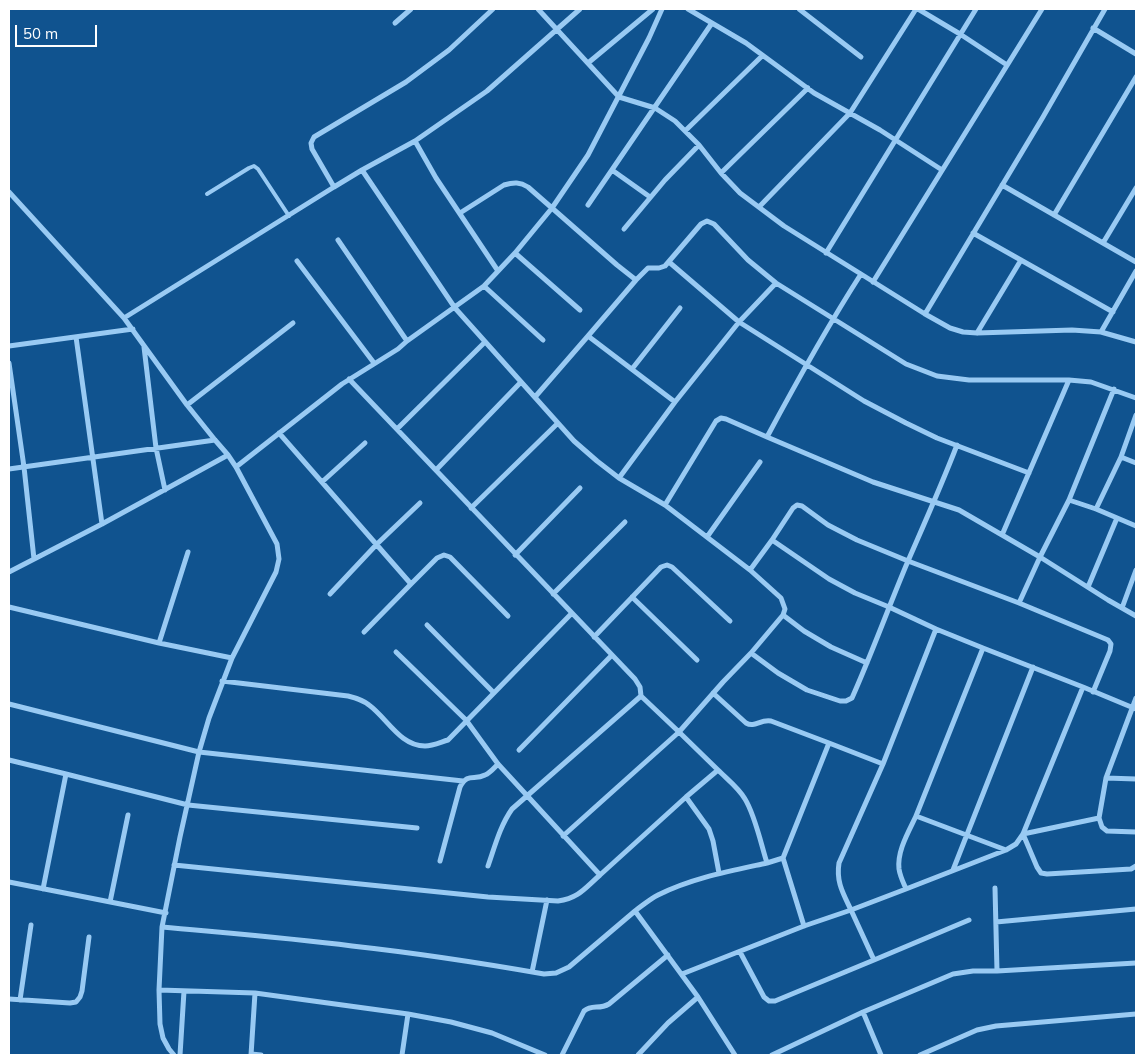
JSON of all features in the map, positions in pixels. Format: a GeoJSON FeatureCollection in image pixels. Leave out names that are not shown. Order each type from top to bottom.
{"type":"FeatureCollection","features":[{"type":"Feature","properties":{"kind":"street"},"geometry":{"type":"LineString","coordinates":[[395,23],[411,9]]}},
{"type":"Feature","properties":{"kind":"street"},"geometry":{"type":"LineString","coordinates":[[334,187],[312,149],[311,143],[314,137],[406,82],[449,50],[493,9]]}},
{"type":"Feature","properties":{"kind":"street"},"geometry":{"type":"LineString","coordinates":[[538,9],[619,97],[655,108],[675,122],[700,145],[740,193],[784,226],[950,328],[963,332],[977,333],[1072,330],[1101,332],[1136,342]]}},
{"type":"Feature","properties":{"kind":"street"},"geometry":{"type":"LineString","coordinates":[[124,318],[334,187],[415,141],[487,91],[580,9]]}},
{"type":"Feature","properties":{"kind":"street"},"geometry":{"type":"LineString","coordinates":[[588,63],[653,9]]}},
{"type":"Feature","properties":{"kind":"street"},"geometry":{"type":"LineString","coordinates":[[236,467],[349,379],[398,349],[407,340],[484,286],[515,253],[552,208],[588,155],[649,38],[662,9]]}},
{"type":"Feature","properties":{"kind":"street"},"geometry":{"type":"LineString","coordinates":[[688,9],[746,44],[808,88],[896,140],[942,170]]}},
{"type":"Feature","properties":{"kind":"street"},"geometry":{"type":"LineString","coordinates":[[800,9],[861,57]]}},
{"type":"Feature","properties":{"kind":"street"},"geometry":{"type":"LineString","coordinates":[[759,207],[850,113],[917,9],[960,34],[1007,66]]}},
{"type":"Feature","properties":{"kind":"street"},"geometry":{"type":"LineString","coordinates":[[826,253],[976,9]]}},
{"type":"Feature","properties":{"kind":"street"},"geometry":{"type":"LineString","coordinates":[[873,282],[1042,9]]}},
{"type":"Feature","properties":{"kind":"street"},"geometry":{"type":"LineString","coordinates":[[926,314],[1105,9]]}},
{"type":"Feature","properties":{"kind":"street"},"geometry":{"type":"LineString","coordinates":[[588,205],[712,23]]}},
{"type":"Feature","properties":{"kind":"street"},"geometry":{"type":"LineString","coordinates":[[1093,28],[1136,54]]}},
{"type":"Feature","properties":{"kind":"street"},"geometry":{"type":"LineString","coordinates":[[685,131],[762,56]]}},
{"type":"Feature","properties":{"kind":"street"},"geometry":{"type":"LineString","coordinates":[[1054,214],[1136,77]]}},
{"type":"Feature","properties":{"kind":"street"},"geometry":{"type":"LineString","coordinates":[[722,173],[808,88]]}},
{"type":"Feature","properties":{"kind":"street"},"geometry":{"type":"LineString","coordinates":[[415,141],[436,178],[498,271]]}},
{"type":"Feature","properties":{"kind":"street"},"geometry":{"type":"LineString","coordinates":[[624,229],[665,180],[700,145]]}},
{"type":"Feature","properties":{"kind":"street"},"geometry":{"type":"LineString","coordinates":[[362,170],[454,308],[574,442],[619,478],[665,505],[750,570],[781,598],[785,609],[783,615],[751,653],[679,732],[563,836]]}},
{"type":"Feature","properties":{"kind":"street"},"geometry":{"type":"LineString","coordinates":[[612,170],[650,198]]}},
{"type":"Feature","properties":{"kind":"street"},"geometry":{"type":"LineString","coordinates":[[460,213],[504,185],[521,183],[636,280]]}},
{"type":"Feature","properties":{"kind":"street"},"geometry":{"type":"LineString","coordinates":[[1002,185],[1136,262]]}},
{"type":"Feature","properties":{"kind":"street"},"geometry":{"type":"LineString","coordinates":[[1103,243],[1136,188]]}},
{"type":"Feature","properties":{"kind":"street"},"geometry":{"type":"LineString","coordinates":[[9,192],[124,318],[188,405],[228,455],[277,544],[279,559],[276,572],[232,658],[209,718],[199,752],[174,865],[162,927],[159,990],[160,1024],[163,1038],[174,1055]]}},
{"type":"Feature","properties":{"kind":"street"},"geometry":{"type":"LineString","coordinates":[[9,202],[16,200]]}},
{"type":"Feature","properties":{"kind":"street"},"geometry":{"type":"LineString","coordinates":[[535,397],[636,280],[648,268],[665,266],[701,224],[707,221],[714,224],[748,260],[776,283],[906,364],[937,376],[969,380],[1069,380],[1091,382],[1136,398]]}},
{"type":"Feature","properties":{"kind":"street"},"geometry":{"type":"LineString","coordinates":[[973,234],[1113,312]]}},
{"type":"Feature","properties":{"kind":"street"},"geometry":{"type":"LineString","coordinates":[[338,240],[407,340]]}},
{"type":"Feature","properties":{"kind":"street"},"geometry":{"type":"LineString","coordinates":[[515,253],[580,310]]}},
{"type":"Feature","properties":{"kind":"street"},"geometry":{"type":"LineString","coordinates":[[977,333],[1021,260]]}},
{"type":"Feature","properties":{"kind":"street"},"geometry":{"type":"LineString","coordinates":[[297,261],[374,364]]}},
{"type":"Feature","properties":{"kind":"street"},"geometry":{"type":"LineString","coordinates":[[669,262],[739,322],[864,401],[906,424],[937,438],[1029,473]]}},
{"type":"Feature","properties":{"kind":"street"},"geometry":{"type":"LineString","coordinates":[[1101,332],[1136,271]]}},
{"type":"Feature","properties":{"kind":"street"},"geometry":{"type":"LineString","coordinates":[[767,437],[806,364],[861,274]]}},
{"type":"Feature","properties":{"kind":"street"},"geometry":{"type":"LineString","coordinates":[[619,478],[739,322],[776,283]]}},
{"type":"Feature","properties":{"kind":"street"},"geometry":{"type":"LineString","coordinates":[[484,286],[543,340]]}},
{"type":"Feature","properties":{"kind":"street"},"geometry":{"type":"LineString","coordinates":[[632,369],[680,308]]}},
{"type":"Feature","properties":{"kind":"street"},"geometry":{"type":"LineString","coordinates":[[188,405],[293,323]]}},
{"type":"Feature","properties":{"kind":"street"},"geometry":{"type":"LineString","coordinates":[[9,346],[133,330]]}},
{"type":"Feature","properties":{"kind":"street"},"geometry":{"type":"LineString","coordinates":[[588,336],[676,402]]}},
{"type":"Feature","properties":{"kind":"street"},"geometry":{"type":"LineString","coordinates":[[76,337],[102,524]]}},
{"type":"Feature","properties":{"kind":"street"},"geometry":{"type":"LineString","coordinates":[[397,429],[485,342]]}},
{"type":"Feature","properties":{"kind":"street"},"geometry":{"type":"LineString","coordinates":[[144,345],[156,448],[165,490]]}},
{"type":"Feature","properties":{"kind":"street"},"geometry":{"type":"LineString","coordinates":[[9,363],[24,467],[34,559]]}},
{"type":"Feature","properties":{"kind":"street"},"geometry":{"type":"LineString","coordinates":[[349,379],[635,679],[640,687],[641,696],[745,797],[767,863]]}},
{"type":"Feature","properties":{"kind":"street"},"geometry":{"type":"LineString","coordinates":[[1002,535],[1069,380]]}},
{"type":"Feature","properties":{"kind":"street"},"geometry":{"type":"LineString","coordinates":[[436,470],[521,382]]}},
{"type":"Feature","properties":{"kind":"street"},"geometry":{"type":"LineString","coordinates":[[1019,603],[1069,500],[1114,389]]}},
{"type":"Feature","properties":{"kind":"street"},"geometry":{"type":"LineString","coordinates":[[1096,509],[1121,456],[1136,415]]}},
{"type":"Feature","properties":{"kind":"street"},"geometry":{"type":"LineString","coordinates":[[665,505],[716,421],[720,418],[873,482],[959,510],[1136,616]]}},
{"type":"Feature","properties":{"kind":"street"},"geometry":{"type":"LineString","coordinates":[[471,508],[558,423]]}},
{"type":"Feature","properties":{"kind":"street"},"geometry":{"type":"LineString","coordinates":[[279,433],[411,584]]}},
{"type":"Feature","properties":{"kind":"street"},"geometry":{"type":"LineString","coordinates":[[9,469],[215,440]]}},
{"type":"Feature","properties":{"kind":"street"},"geometry":{"type":"LineString","coordinates":[[322,482],[364,443]]}},
{"type":"Feature","properties":{"kind":"street"},"geometry":{"type":"LineString","coordinates":[[751,653],[778,673],[807,690],[840,701],[852,698],[957,445]]}},
{"type":"Feature","properties":{"kind":"street"},"geometry":{"type":"LineString","coordinates":[[9,572],[228,455]]}},
{"type":"Feature","properties":{"kind":"street"},"geometry":{"type":"LineString","coordinates":[[1121,456],[1136,463]]}},
{"type":"Feature","properties":{"kind":"street"},"geometry":{"type":"LineString","coordinates":[[707,538],[760,462]]}},
{"type":"Feature","properties":{"kind":"street"},"geometry":{"type":"LineString","coordinates":[[515,555],[580,488]]}},
{"type":"Feature","properties":{"kind":"street"},"geometry":{"type":"LineString","coordinates":[[1069,500],[1136,526]]}},
{"type":"Feature","properties":{"kind":"street"},"geometry":{"type":"LineString","coordinates":[[330,594],[377,544],[420,503]]}},
{"type":"Feature","properties":{"kind":"street"},"geometry":{"type":"LineString","coordinates":[[750,570],[793,508],[797,505],[802,506],[828,525],[857,540],[1108,640],[1111,644],[1110,651],[1093,692]]}},
{"type":"Feature","properties":{"kind":"street"},"geometry":{"type":"LineString","coordinates":[[1088,587],[1117,518]]}},
{"type":"Feature","properties":{"kind":"street"},"geometry":{"type":"LineString","coordinates":[[553,594],[625,522]]}},
{"type":"Feature","properties":{"kind":"street"},"geometry":{"type":"LineString","coordinates":[[772,540],[829,579],[855,593],[936,629],[1134,708]]}},
{"type":"Feature","properties":{"kind":"street"},"geometry":{"type":"LineString","coordinates":[[160,643],[188,552]]}},
{"type":"Feature","properties":{"kind":"street"},"geometry":{"type":"LineString","coordinates":[[364,632],[437,558],[444,556],[450,557],[508,616]]}},
{"type":"Feature","properties":{"kind":"street"},"geometry":{"type":"LineString","coordinates":[[594,637],[661,566],[667,565],[672,567],[730,621]]}},
{"type":"Feature","properties":{"kind":"street"},"geometry":{"type":"LineString","coordinates":[[1122,608],[1136,570]]}},
{"type":"Feature","properties":{"kind":"street"},"geometry":{"type":"LineString","coordinates":[[632,597],[696,660]]}},
{"type":"Feature","properties":{"kind":"street"},"geometry":{"type":"LineString","coordinates":[[9,608],[232,658]]}},
{"type":"Feature","properties":{"kind":"street"},"geometry":{"type":"LineString","coordinates":[[222,680],[360,699],[370,705],[404,739],[424,746],[436,744],[448,740],[572,613]]}},
{"type":"Feature","properties":{"kind":"street"},"geometry":{"type":"LineString","coordinates":[[783,615],[811,635],[868,662]]}},
{"type":"Feature","properties":{"kind":"street"},"geometry":{"type":"LineString","coordinates":[[427,625],[494,693]]}},
{"type":"Feature","properties":{"kind":"street"},"geometry":{"type":"LineString","coordinates":[[874,960],[840,884],[838,874],[839,863],[883,764],[936,629]]}},
{"type":"Feature","properties":{"kind":"street"},"geometry":{"type":"LineString","coordinates":[[906,888],[899,871],[899,858],[903,843],[916,816],[983,648]]}},
{"type":"Feature","properties":{"kind":"street"},"geometry":{"type":"LineString","coordinates":[[396,652],[466,720],[498,764],[600,875]]}},
{"type":"Feature","properties":{"kind":"street"},"geometry":{"type":"LineString","coordinates":[[519,750],[612,655]]}},
{"type":"Feature","properties":{"kind":"street"},"geometry":{"type":"LineString","coordinates":[[953,870],[1033,667]]}},
{"type":"Feature","properties":{"kind":"street"},"geometry":{"type":"LineString","coordinates":[[682,974],[1006,850],[1016,844],[1023,834],[1082,687]]}},
{"type":"Feature","properties":{"kind":"street"},"geometry":{"type":"LineString","coordinates":[[713,693],[750,725],[765,720],[771,721],[883,764]]}},
{"type":"Feature","properties":{"kind":"street"},"geometry":{"type":"LineString","coordinates":[[488,866],[501,827],[512,809],[641,696]]}},
{"type":"Feature","properties":{"kind":"street"},"geometry":{"type":"LineString","coordinates":[[1136,698],[1134,708],[1106,778],[1099,818],[1102,827],[1107,831],[1136,832]]}},
{"type":"Feature","properties":{"kind":"street"},"geometry":{"type":"LineString","coordinates":[[9,704],[199,752],[463,782]]}},
{"type":"Feature","properties":{"kind":"street"},"geometry":{"type":"LineString","coordinates":[[804,926],[783,858],[829,743]]}},
{"type":"Feature","properties":{"kind":"street"},"geometry":{"type":"LineString","coordinates":[[9,760],[188,805],[417,828]]}},
{"type":"Feature","properties":{"kind":"street"},"geometry":{"type":"LineString","coordinates":[[440,861],[460,787],[467,778],[486,775],[498,764]]}},
{"type":"Feature","properties":{"kind":"street"},"geometry":{"type":"LineString","coordinates":[[174,865],[488,897],[568,900],[578,895],[686,796],[718,770]]}},
{"type":"Feature","properties":{"kind":"street"},"geometry":{"type":"LineString","coordinates":[[43,889],[66,774]]}},
{"type":"Feature","properties":{"kind":"street"},"geometry":{"type":"LineString","coordinates":[[1106,778],[1136,779]]}},
{"type":"Feature","properties":{"kind":"street"},"geometry":{"type":"LineString","coordinates":[[686,796],[709,829],[714,841],[719,873]]}},
{"type":"Feature","properties":{"kind":"street"},"geometry":{"type":"LineString","coordinates":[[110,902],[128,815]]}},
{"type":"Feature","properties":{"kind":"street"},"geometry":{"type":"LineString","coordinates":[[916,816],[1006,850]]}},
{"type":"Feature","properties":{"kind":"street"},"geometry":{"type":"LineString","coordinates":[[1023,834],[1099,818]]}},
{"type":"Feature","properties":{"kind":"street"},"geometry":{"type":"LineString","coordinates":[[1023,834],[1036,867],[1041,872],[1047,874],[1122,870],[1131,869],[1136,866]]}},
{"type":"Feature","properties":{"kind":"street"},"geometry":{"type":"LineString","coordinates":[[162,927],[353,946],[460,960],[544,974],[556,973],[569,968],[635,910],[656,896],[687,882],[783,858]]}},
{"type":"Feature","properties":{"kind":"street"},"geometry":{"type":"LineString","coordinates":[[9,882],[166,913]]}},
{"type":"Feature","properties":{"kind":"street"},"geometry":{"type":"LineString","coordinates":[[995,888],[997,971]]}},
{"type":"Feature","properties":{"kind":"street"},"geometry":{"type":"LineString","coordinates":[[532,972],[547,900]]}},
{"type":"Feature","properties":{"kind":"street"},"geometry":{"type":"LineString","coordinates":[[996,922],[1136,909]]}},
{"type":"Feature","properties":{"kind":"street"},"geometry":{"type":"LineString","coordinates":[[635,910],[698,997],[735,1055]]}},
{"type":"Feature","properties":{"kind":"street"},"geometry":{"type":"LineString","coordinates":[[740,952],[764,997],[769,1001],[969,920]]}},
{"type":"Feature","properties":{"kind":"street"},"geometry":{"type":"LineString","coordinates":[[20,1000],[31,925]]}},
{"type":"Feature","properties":{"kind":"street"},"geometry":{"type":"LineString","coordinates":[[9,999],[76,1002],[82,991],[89,937]]}},
{"type":"Feature","properties":{"kind":"street"},"geometry":{"type":"LineString","coordinates":[[562,1055],[584,1011],[588,1008],[604,1008],[668,955]]}},
{"type":"Feature","properties":{"kind":"street"},"geometry":{"type":"LineString","coordinates":[[772,1055],[863,1012],[953,974],[973,971],[1136,963]]}},
{"type":"Feature","properties":{"kind":"street"},"geometry":{"type":"LineString","coordinates":[[159,990],[255,993],[408,1014],[451,1022],[492,1033],[546,1055]]}},
{"type":"Feature","properties":{"kind":"street"},"geometry":{"type":"LineString","coordinates":[[180,1055],[184,991]]}},
{"type":"Feature","properties":{"kind":"street"},"geometry":{"type":"LineString","coordinates":[[255,993],[251,1054],[261,1055]]}},
{"type":"Feature","properties":{"kind":"street"},"geometry":{"type":"LineString","coordinates":[[638,1055],[698,997]]}},
{"type":"Feature","properties":{"kind":"street"},"geometry":{"type":"LineString","coordinates":[[863,1012],[881,1055]]}},
{"type":"Feature","properties":{"kind":"street"},"geometry":{"type":"LineString","coordinates":[[402,1055],[408,1014]]}},
{"type":"Feature","properties":{"kind":"street"},"geometry":{"type":"LineString","coordinates":[[920,1055],[977,1030],[996,1026],[1136,1014]]}},
{"type":"Feature","properties":{"kind":"lane"},"geometry":{"type":"LineString","coordinates":[[207,194],[254,166],[258,169],[289,216]]}}]}
